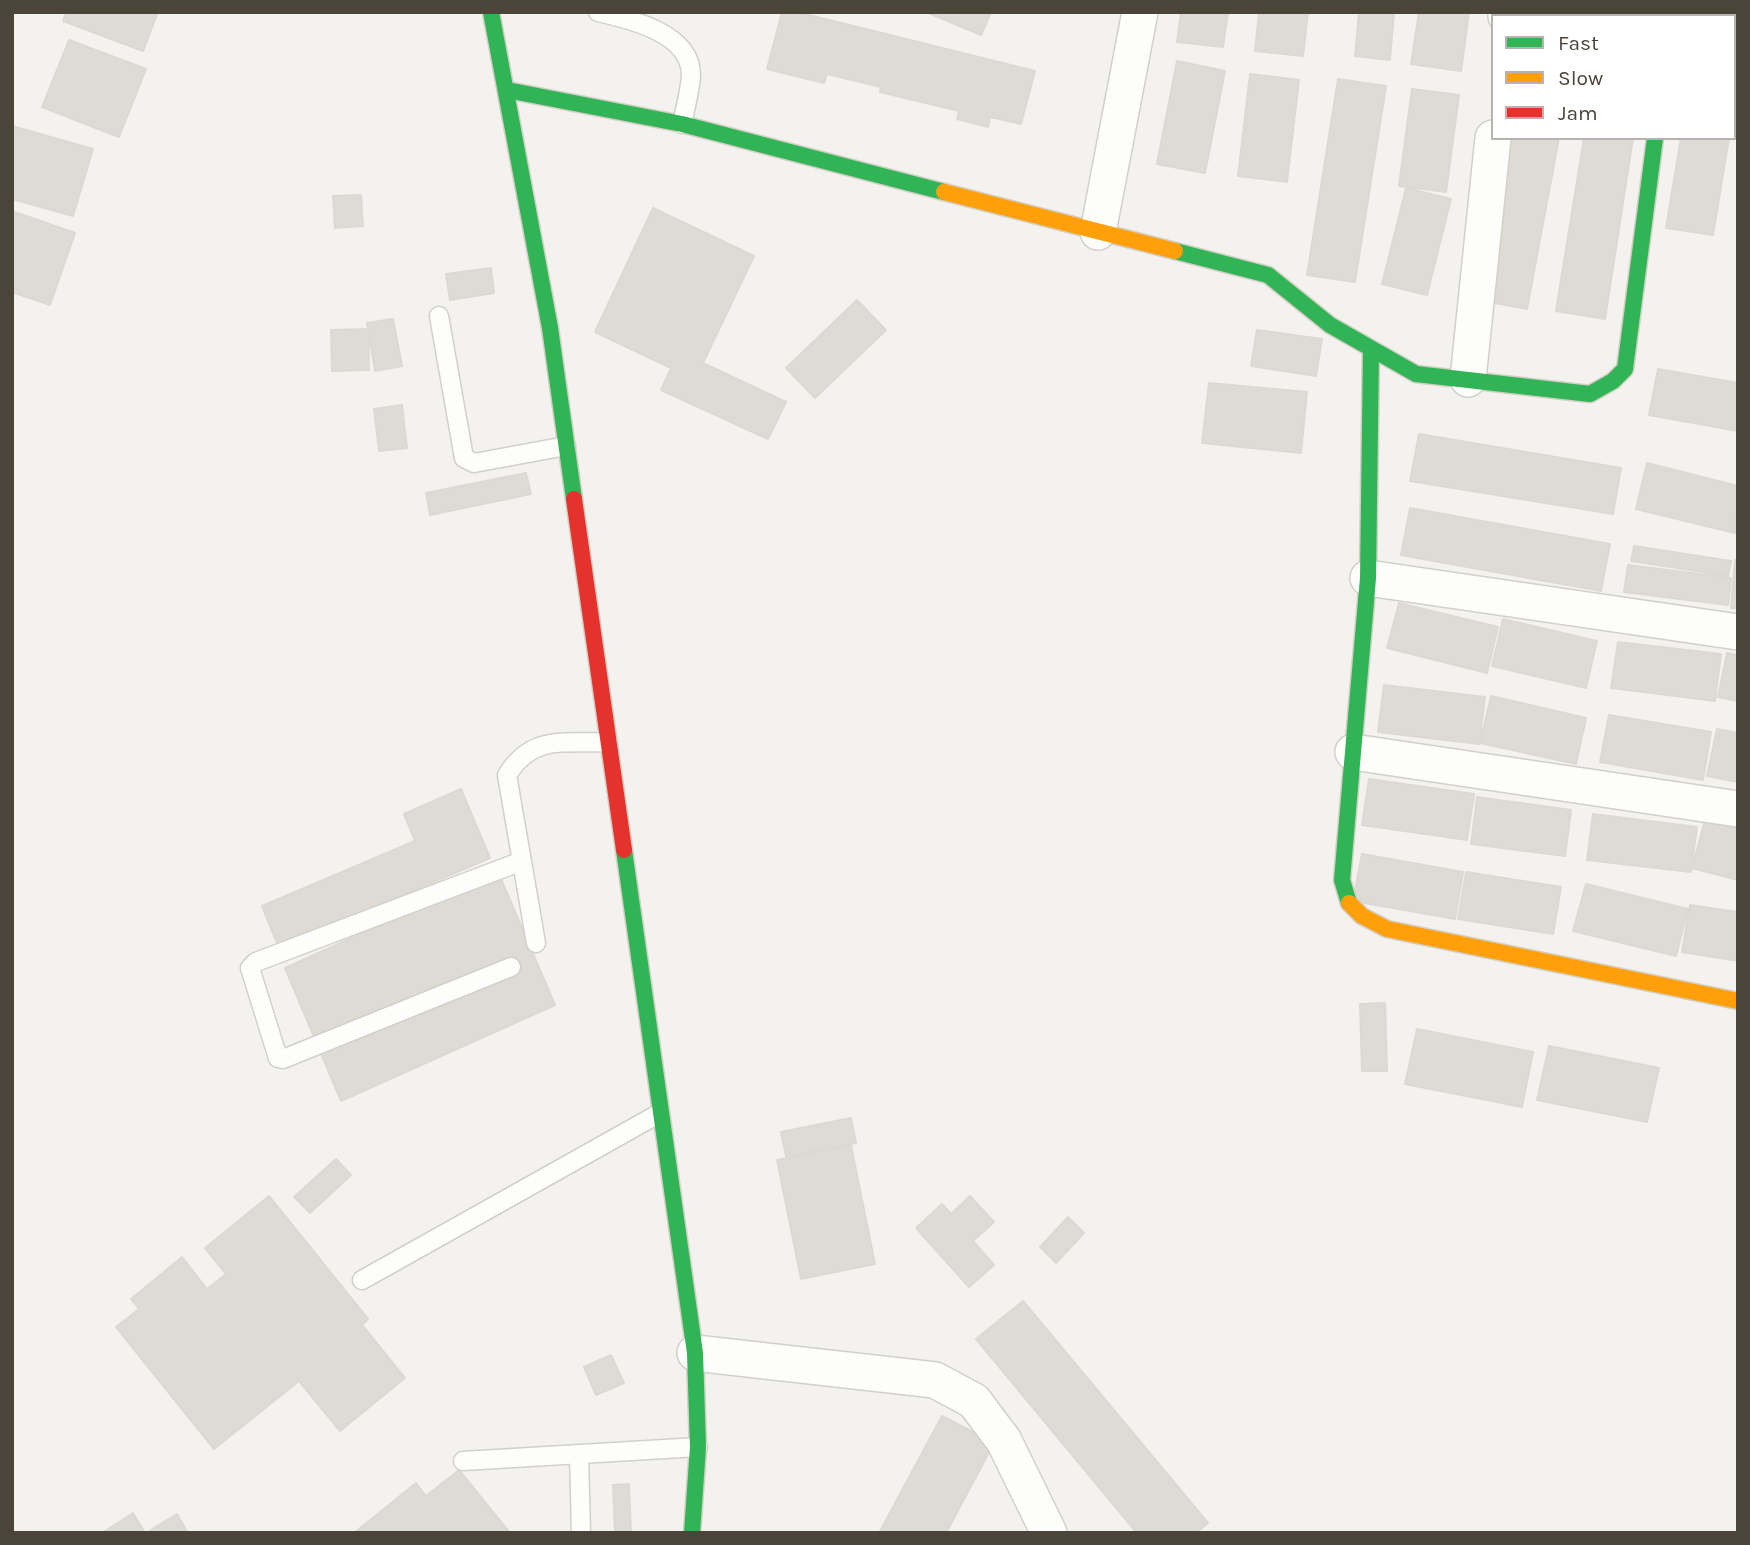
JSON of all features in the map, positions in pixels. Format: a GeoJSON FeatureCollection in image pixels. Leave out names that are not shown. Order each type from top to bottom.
{"type":"FeatureCollection","features":[{"type":"Feature","properties":{"kind":"street"},"geometry":{"type":"LineString","coordinates":[[491,12],[550,328],[695,1353],[698,1447],[692,1533]]}},
{"type":"Feature","properties":{"kind":"street"},"geometry":{"type":"LineString","coordinates":[[1098,232],[1140,12]]}},
{"type":"Feature","properties":{"kind":"street"},"geometry":{"type":"LineString","coordinates":[[507,90],[682,124],[1268,275],[1330,325],[1416,374],[1590,394],[1613,381],[1625,369],[1654,140]]}},
{"type":"Feature","properties":{"kind":"street"},"geometry":{"type":"LineString","coordinates":[[1468,379],[1493,140]]}},
{"type":"Feature","properties":{"kind":"street"},"geometry":{"type":"LineString","coordinates":[[1371,350],[1368,578],[1342,880],[1345,901],[1359,916],[1387,929],[1738,1001]]}},
{"type":"Feature","properties":{"kind":"street"},"geometry":{"type":"LineString","coordinates":[[1368,578],[1738,632]]}},
{"type":"Feature","properties":{"kind":"street"},"geometry":{"type":"LineString","coordinates":[[1353,752],[1738,809]]}},
{"type":"Feature","properties":{"kind":"street"},"geometry":{"type":"LineString","coordinates":[[695,1353],[935,1380],[974,1401],[1004,1441],[1049,1533]]}},
{"type":"Feature","properties":{"kind":"lane"},"geometry":{"type":"LineString","coordinates":[[598,12],[646,23],[682,51],[691,73],[682,124]]}},
{"type":"Feature","properties":{"kind":"lane"},"geometry":{"type":"LineString","coordinates":[[439,316],[464,458],[474,463],[566,446]]}},
{"type":"Feature","properties":{"kind":"lane"},"geometry":{"type":"LineString","coordinates":[[536,943],[507,775],[519,757],[536,746],[608,742]]}},
{"type":"Feature","properties":{"kind":"lane"},"geometry":{"type":"LineString","coordinates":[[511,967],[283,1059],[278,1058],[250,968],[256,962],[522,861]]}},
{"type":"Feature","properties":{"kind":"lane"},"geometry":{"type":"LineString","coordinates":[[362,1280],[660,1113]]}},
{"type":"Feature","properties":{"kind":"lane"},"geometry":{"type":"LineString","coordinates":[[463,1461],[698,1447]]}},
{"type":"Feature","properties":{"kind":"lane"},"geometry":{"type":"LineString","coordinates":[[579,1454],[582,1533]]}},
{"type":"Feature","properties":{"kind":"building"},"geometry":{"type":"Polygon","coordinates":[[[66,12],[158,12],[143,51],[63,21],[66,12]]]}},
{"type":"Feature","properties":{"kind":"building"},"geometry":{"type":"Polygon","coordinates":[[[782,12],[797,12],[1035,71],[1021,124],[990,117],[988,127],[957,119],[959,111],[880,92],[881,87],[827,74],[824,83],[767,69],[782,12]]]}},
{"type":"Feature","properties":{"kind":"building"},"geometry":{"type":"Polygon","coordinates":[[[926,12],[991,12],[981,35],[926,12]]]}},
{"type":"Feature","properties":{"kind":"building"},"geometry":{"type":"Polygon","coordinates":[[[1181,12],[1228,12],[1223,47],[1177,42],[1181,12]]]}},
{"type":"Feature","properties":{"kind":"building"},"geometry":{"type":"Polygon","coordinates":[[[1259,12],[1308,12],[1303,56],[1255,51],[1259,12]]]}},
{"type":"Feature","properties":{"kind":"building"},"geometry":{"type":"Polygon","coordinates":[[[1359,12],[1394,12],[1390,60],[1355,56],[1359,12]]]}},
{"type":"Feature","properties":{"kind":"building"},"geometry":{"type":"Polygon","coordinates":[[[1419,12],[1469,12],[1461,71],[1411,64],[1419,12]]]}},
{"type":"Feature","properties":{"kind":"building"},"geometry":{"type":"Polygon","coordinates":[[[1520,12],[1568,12],[1568,14],[1520,12]]]}},
{"type":"Feature","properties":{"kind":"building"},"geometry":{"type":"Polygon","coordinates":[[[1738,12],[1736,40],[1736,14],[1695,14],[1738,12]]]}},
{"type":"Feature","properties":{"kind":"building"},"geometry":{"type":"Polygon","coordinates":[[[69,40],[146,69],[119,137],[42,107],[69,40]]]}},
{"type":"Feature","properties":{"kind":"building"},"geometry":{"type":"Polygon","coordinates":[[[1177,61],[1225,71],[1205,173],[1157,164],[1177,61]]]}},
{"type":"Feature","properties":{"kind":"building"},"geometry":{"type":"Polygon","coordinates":[[[1250,74],[1299,80],[1287,182],[1238,176],[1250,74]]]}},
{"type":"Feature","properties":{"kind":"building"},"geometry":{"type":"Polygon","coordinates":[[[1338,79],[1386,86],[1355,282],[1307,275],[1338,79]]]}},
{"type":"Feature","properties":{"kind":"building"},"geometry":{"type":"Polygon","coordinates":[[[1412,89],[1459,95],[1446,192],[1399,186],[1412,89]]]}},
{"type":"Feature","properties":{"kind":"building"},"geometry":{"type":"Polygon","coordinates":[[[12,126],[93,149],[73,216],[12,199],[12,126]]]}},
{"type":"Feature","properties":{"kind":"building"},"geometry":{"type":"Polygon","coordinates":[[[1509,140],[1559,140],[1527,309],[1479,300],[1509,140]]]}},
{"type":"Feature","properties":{"kind":"building"},"geometry":{"type":"Polygon","coordinates":[[[1584,140],[1633,140],[1605,319],[1556,311],[1584,140]]]}},
{"type":"Feature","properties":{"kind":"building"},"geometry":{"type":"Polygon","coordinates":[[[1681,140],[1729,140],[1713,235],[1666,228],[1681,140]]]}},
{"type":"Feature","properties":{"kind":"building"},"geometry":{"type":"Polygon","coordinates":[[[1406,188],[1451,199],[1427,295],[1382,284],[1406,188]]]}},
{"type":"Feature","properties":{"kind":"building"},"geometry":{"type":"Polygon","coordinates":[[[361,195],[363,226],[335,228],[333,196],[361,195]]]}},
{"type":"Feature","properties":{"kind":"building"},"geometry":{"type":"Polygon","coordinates":[[[653,208],[754,256],[703,363],[786,402],[768,439],[661,390],[671,368],[595,332],[653,208]]]}},
{"type":"Feature","properties":{"kind":"building"},"geometry":{"type":"Polygon","coordinates":[[[12,211],[75,233],[50,305],[12,292],[12,211]]]}},
{"type":"Feature","properties":{"kind":"building"},"geometry":{"type":"Polygon","coordinates":[[[491,268],[494,293],[450,300],[446,274],[491,268]]]}},
{"type":"Feature","properties":{"kind":"building"},"geometry":{"type":"Polygon","coordinates":[[[857,300],[886,330],[815,398],[786,368],[857,300]]]}},
{"type":"Feature","properties":{"kind":"building"},"geometry":{"type":"Polygon","coordinates":[[[393,319],[402,366],[375,371],[367,323],[393,319]]]}},
{"type":"Feature","properties":{"kind":"building"},"geometry":{"type":"Polygon","coordinates":[[[368,329],[369,370],[332,371],[331,330],[368,329]]]}},
{"type":"Feature","properties":{"kind":"building"},"geometry":{"type":"Polygon","coordinates":[[[1257,330],[1322,339],[1316,376],[1251,366],[1257,330]]]}},
{"type":"Feature","properties":{"kind":"building"},"geometry":{"type":"Polygon","coordinates":[[[1658,369],[1738,383],[1738,431],[1649,415],[1658,369]]]}},
{"type":"Feature","properties":{"kind":"building"},"geometry":{"type":"Polygon","coordinates":[[[1209,383],[1307,392],[1301,453],[1202,443],[1209,383]]]}},
{"type":"Feature","properties":{"kind":"building"},"geometry":{"type":"Polygon","coordinates":[[[402,405],[407,448],[379,451],[374,409],[402,405]]]}},
{"type":"Feature","properties":{"kind":"building"},"geometry":{"type":"Polygon","coordinates":[[[1419,434],[1621,468],[1613,514],[1410,481],[1419,434]]]}},
{"type":"Feature","properties":{"kind":"building"},"geometry":{"type":"Polygon","coordinates":[[[1647,463],[1738,486],[1735,533],[1636,509],[1647,463]]]}},
{"type":"Feature","properties":{"kind":"building"},"geometry":{"type":"Polygon","coordinates":[[[526,473],[531,494],[430,515],[426,493],[526,473]]]}},
{"type":"Feature","properties":{"kind":"building"},"geometry":{"type":"Polygon","coordinates":[[[1410,508],[1610,544],[1601,591],[1401,555],[1410,508]]]}},
{"type":"Feature","properties":{"kind":"building"},"geometry":{"type":"Polygon","coordinates":[[[1634,546],[1731,561],[1728,576],[1631,561],[1634,546]]]}},
{"type":"Feature","properties":{"kind":"building"},"geometry":{"type":"Polygon","coordinates":[[[1735,560],[1738,560],[1738,608],[1731,608],[1735,560]]]}},
{"type":"Feature","properties":{"kind":"building"},"geometry":{"type":"Polygon","coordinates":[[[1628,565],[1731,578],[1728,605],[1624,592],[1628,565]]]}},
{"type":"Feature","properties":{"kind":"building"},"geometry":{"type":"Polygon","coordinates":[[[1399,603],[1498,627],[1487,673],[1387,648],[1399,603]]]}},
{"type":"Feature","properties":{"kind":"building"},"geometry":{"type":"Polygon","coordinates":[[[1503,619],[1597,641],[1586,688],[1492,666],[1503,619]]]}},
{"type":"Feature","properties":{"kind":"building"},"geometry":{"type":"Polygon","coordinates":[[[1618,642],[1721,654],[1715,701],[1611,688],[1618,642]]]}},
{"type":"Feature","properties":{"kind":"building"},"geometry":{"type":"Polygon","coordinates":[[[1727,653],[1738,655],[1738,701],[1718,697],[1727,653]]]}},
{"type":"Feature","properties":{"kind":"building"},"geometry":{"type":"Polygon","coordinates":[[[1384,685],[1485,697],[1479,744],[1378,732],[1384,685]]]}},
{"type":"Feature","properties":{"kind":"building"},"geometry":{"type":"Polygon","coordinates":[[[1491,696],[1586,718],[1576,764],[1480,743],[1491,696]]]}},
{"type":"Feature","properties":{"kind":"building"},"geometry":{"type":"Polygon","coordinates":[[[1609,715],[1711,732],[1703,780],[1600,762],[1609,715]]]}},
{"type":"Feature","properties":{"kind":"building"},"geometry":{"type":"Polygon","coordinates":[[[1717,729],[1738,733],[1738,782],[1707,776],[1717,729]]]}},
{"type":"Feature","properties":{"kind":"building"},"geometry":{"type":"Polygon","coordinates":[[[1369,779],[1474,794],[1467,840],[1362,825],[1369,779]]]}},
{"type":"Feature","properties":{"kind":"building"},"geometry":{"type":"Polygon","coordinates":[[[461,789],[490,858],[279,948],[262,906],[415,841],[404,814],[461,789]]]}},
{"type":"Feature","properties":{"kind":"building"},"geometry":{"type":"Polygon","coordinates":[[[1477,797],[1571,810],[1565,856],[1471,844],[1477,797]]]}},
{"type":"Feature","properties":{"kind":"building"},"geometry":{"type":"Polygon","coordinates":[[[1593,814],[1697,827],[1691,872],[1587,860],[1593,814]]]}},
{"type":"Feature","properties":{"kind":"building"},"geometry":{"type":"Polygon","coordinates":[[[1705,820],[1738,829],[1738,880],[1692,868],[1705,820]]]}},
{"type":"Feature","properties":{"kind":"building"},"geometry":{"type":"Polygon","coordinates":[[[1362,854],[1463,872],[1455,919],[1353,901],[1362,854]]]}},
{"type":"Feature","properties":{"kind":"building"},"geometry":{"type":"Polygon","coordinates":[[[498,872],[555,1005],[341,1101],[285,968],[498,872]]]}},
{"type":"Feature","properties":{"kind":"building"},"geometry":{"type":"Polygon","coordinates":[[[1466,872],[1561,887],[1553,934],[1458,919],[1466,872]]]}},
{"type":"Feature","properties":{"kind":"building"},"geometry":{"type":"Polygon","coordinates":[[[1586,884],[1688,909],[1676,956],[1573,931],[1586,884]]]}},
{"type":"Feature","properties":{"kind":"building"},"geometry":{"type":"Polygon","coordinates":[[[1690,905],[1738,912],[1738,961],[1682,952],[1690,905]]]}},
{"type":"Feature","properties":{"kind":"building"},"geometry":{"type":"Polygon","coordinates":[[[1385,1003],[1387,1071],[1362,1071],[1360,1004],[1385,1003]]]}},
{"type":"Feature","properties":{"kind":"building"},"geometry":{"type":"Polygon","coordinates":[[[1417,1029],[1533,1052],[1522,1107],[1405,1084],[1417,1029]]]}},
{"type":"Feature","properties":{"kind":"building"},"geometry":{"type":"Polygon","coordinates":[[[1549,1046],[1659,1068],[1647,1122],[1537,1100],[1549,1046]]]}},
{"type":"Feature","properties":{"kind":"building"},"geometry":{"type":"Polygon","coordinates":[[[851,1118],[856,1143],[786,1156],[781,1132],[851,1118]]]}},
{"type":"Feature","properties":{"kind":"building"},"geometry":{"type":"Polygon","coordinates":[[[851,1145],[875,1264],[801,1279],[777,1160],[851,1145]]]}},
{"type":"Feature","properties":{"kind":"building"},"geometry":{"type":"Polygon","coordinates":[[[336,1159],[351,1175],[310,1213],[294,1197],[336,1159]]]}},
{"type":"Feature","properties":{"kind":"building"},"geometry":{"type":"Polygon","coordinates":[[[269,1196],[368,1319],[362,1325],[405,1378],[340,1431],[299,1381],[214,1449],[116,1327],[139,1309],[131,1299],[182,1257],[207,1289],[226,1274],[205,1248],[269,1196]]]}},
{"type":"Feature","properties":{"kind":"building"},"geometry":{"type":"Polygon","coordinates":[[[970,1196],[994,1222],[973,1241],[994,1265],[969,1287],[916,1228],[942,1204],[951,1214],[970,1196]]]}},
{"type":"Feature","properties":{"kind":"building"},"geometry":{"type":"Polygon","coordinates":[[[1068,1217],[1084,1233],[1056,1263],[1040,1247],[1068,1217]]]}},
{"type":"Feature","properties":{"kind":"building"},"geometry":{"type":"Polygon","coordinates":[[[1023,1301],[1208,1523],[1196,1533],[1137,1533],[976,1339],[1023,1301]]]}},
{"type":"Feature","properties":{"kind":"building"},"geometry":{"type":"Polygon","coordinates":[[[611,1355],[624,1383],[596,1395],[584,1367],[611,1355]]]}},
{"type":"Feature","properties":{"kind":"building"},"geometry":{"type":"Polygon","coordinates":[[[942,1416],[994,1443],[946,1533],[879,1533],[942,1416]]]}},
{"type":"Feature","properties":{"kind":"building"},"geometry":{"type":"Polygon","coordinates":[[[459,1470],[510,1533],[354,1533],[416,1483],[426,1496],[459,1470]]]}},
{"type":"Feature","properties":{"kind":"building"},"geometry":{"type":"Polygon","coordinates":[[[629,1484],[631,1533],[615,1533],[613,1485],[629,1484]]]}},
{"type":"Feature","properties":{"kind":"building"},"geometry":{"type":"Polygon","coordinates":[[[133,1513],[145,1533],[102,1533],[133,1513]]]}},
{"type":"Feature","properties":{"kind":"building"},"geometry":{"type":"Polygon","coordinates":[[[177,1514],[188,1533],[150,1533],[149,1531],[177,1514]]]}},
{"type":"Feature","properties":{"kind":"traffic: fast"},"geometry":{"type":"LineString","coordinates":[[491,12],[550,328],[574,499]]}},
{"type":"Feature","properties":{"kind":"traffic: fast"},"geometry":{"type":"LineString","coordinates":[[507,90],[682,124],[944,192]]}},
{"type":"Feature","properties":{"kind":"traffic: fast"},"geometry":{"type":"LineString","coordinates":[[1175,251],[1268,275],[1330,325],[1416,374],[1590,394],[1613,381],[1625,369],[1655,140]]}},
{"type":"Feature","properties":{"kind":"traffic: fast"},"geometry":{"type":"LineString","coordinates":[[1349,903],[1342,880],[1368,578],[1371,350]]}},
{"type":"Feature","properties":{"kind":"traffic: fast"},"geometry":{"type":"LineString","coordinates":[[624,850],[695,1353],[698,1447],[692,1533]]}},
{"type":"Feature","properties":{"kind":"traffic: slow"},"geometry":{"type":"LineString","coordinates":[[944,192],[1175,251]]}},
{"type":"Feature","properties":{"kind":"traffic: slow"},"geometry":{"type":"LineString","coordinates":[[1349,903],[1362,916],[1387,929],[1738,1001]]}},
{"type":"Feature","properties":{"kind":"traffic: jam"},"geometry":{"type":"LineString","coordinates":[[574,499],[624,850]]}}]}
